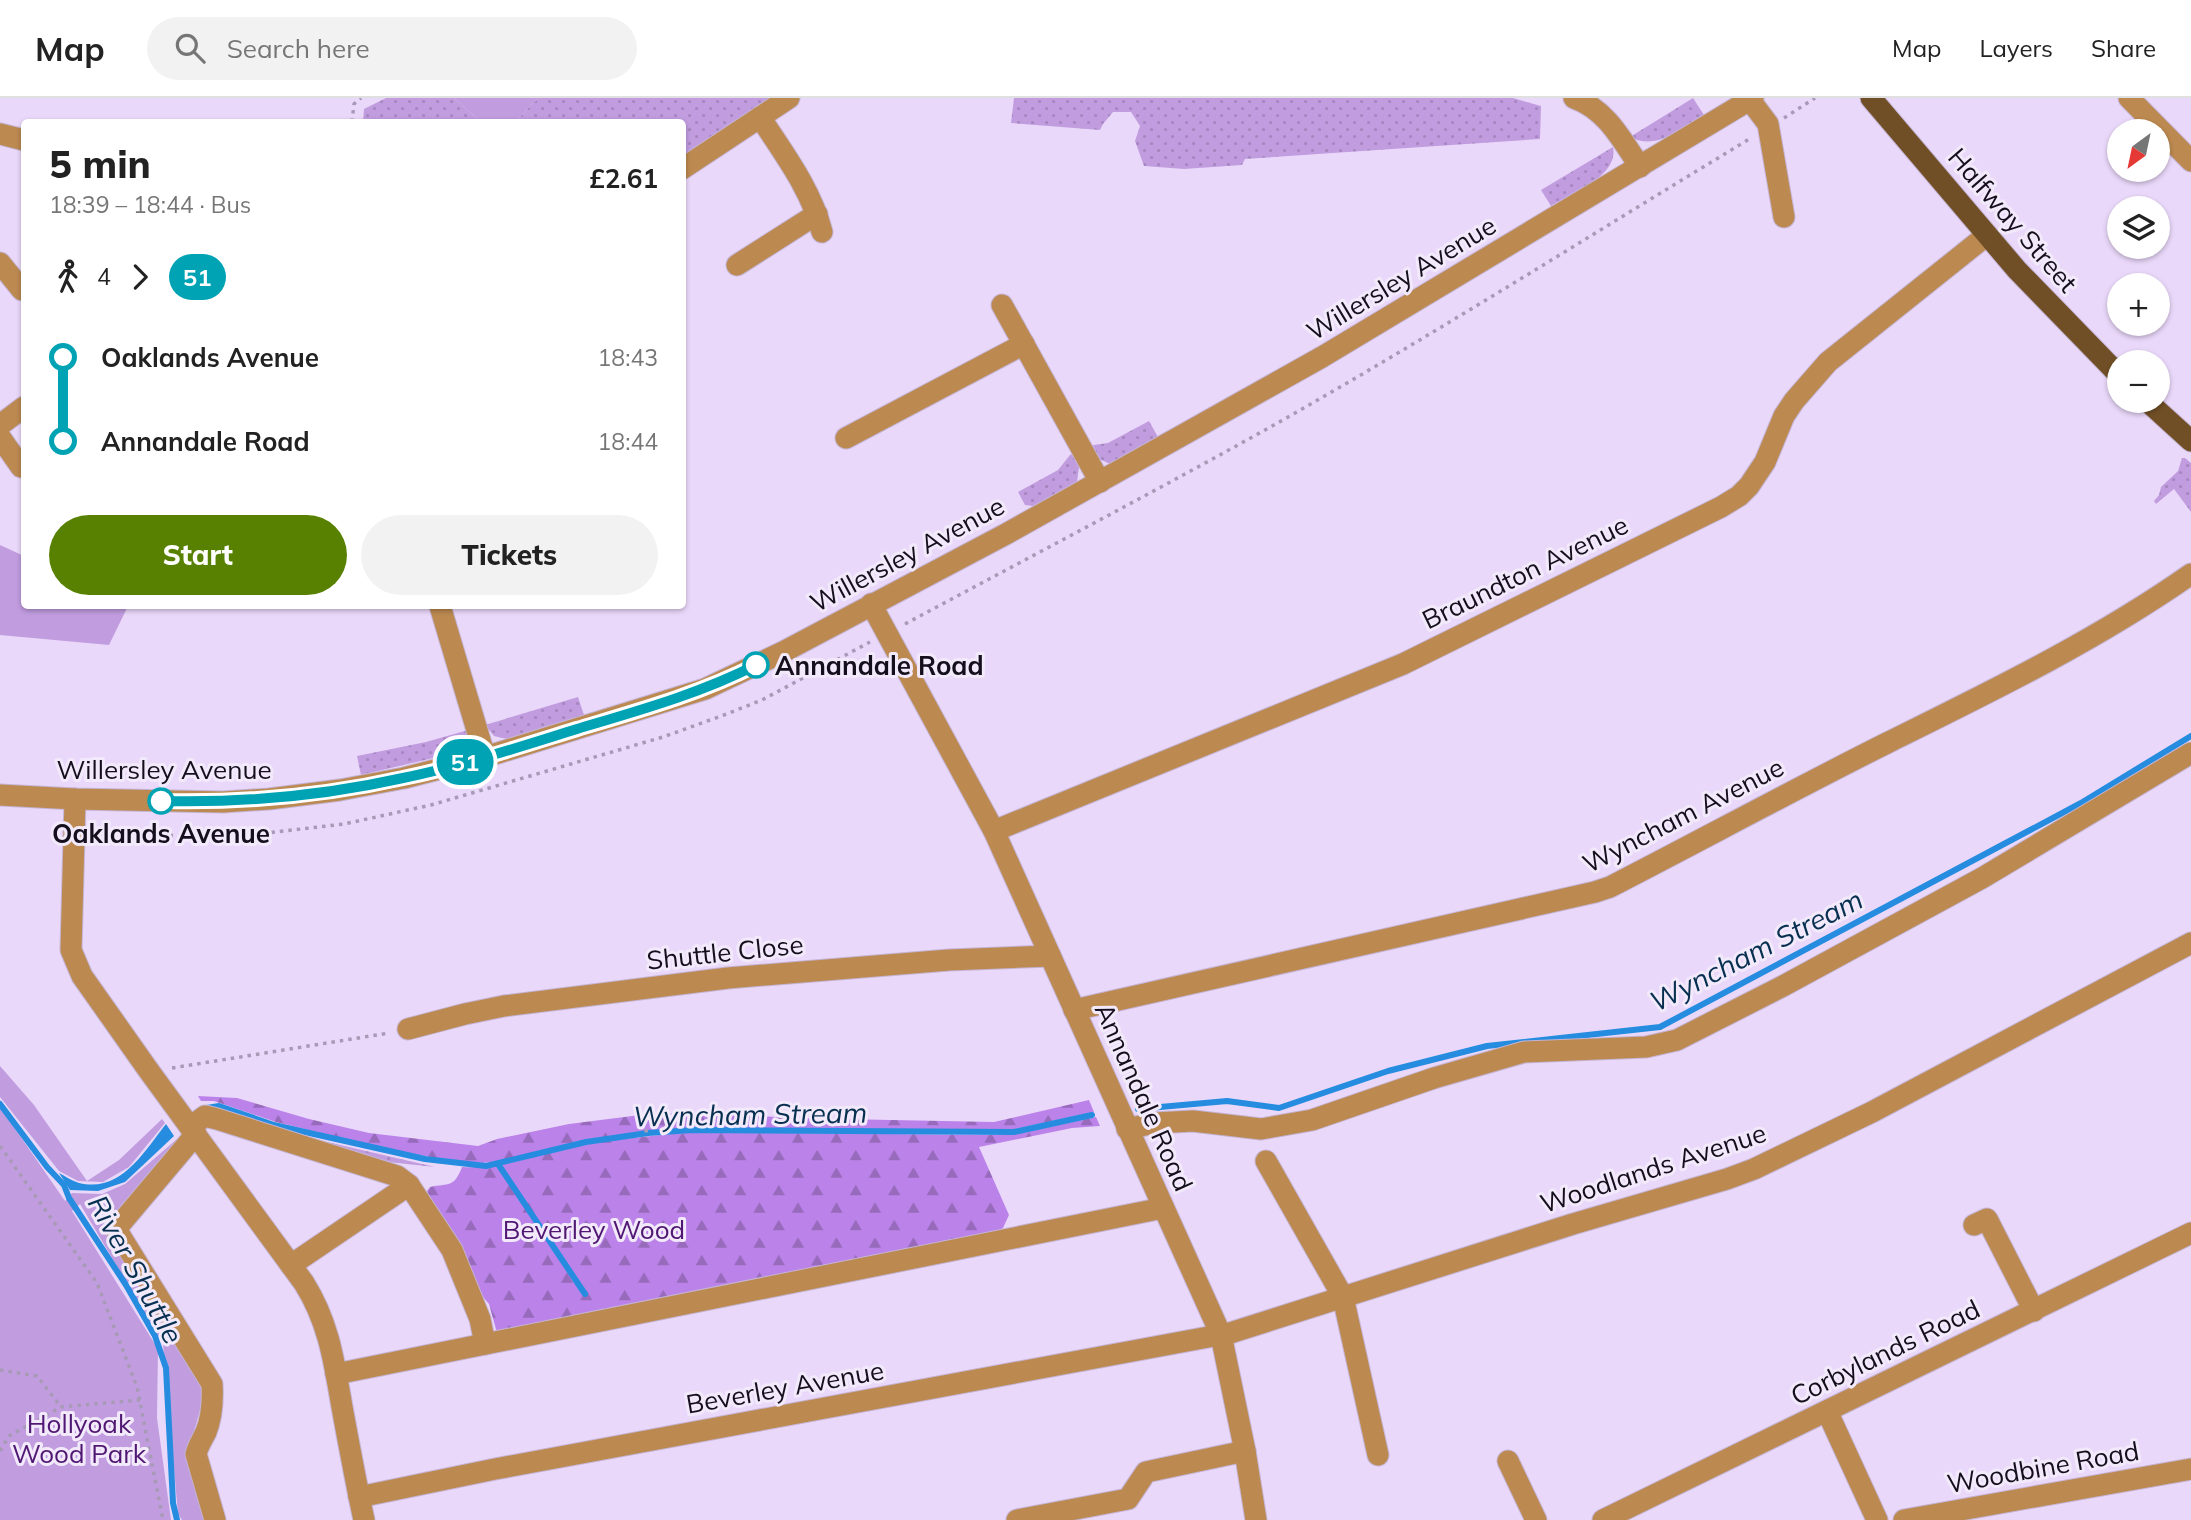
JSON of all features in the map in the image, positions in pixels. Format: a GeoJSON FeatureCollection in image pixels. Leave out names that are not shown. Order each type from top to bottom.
{"type":"FeatureCollection","features":[{"type":"Feature","properties":{"kind":"main road","name":"Halfway Street"},"geometry":{"type":"LineString","coordinates":[[1871,98],[1987,235],[2048,303],[2107,362]]}},
{"type":"Feature","properties":{"kind":"main road"},"geometry":{"type":"LineString","coordinates":[[2160,413],[2191,441]]}},
{"type":"Feature","properties":{"kind":"street"},"geometry":{"type":"LineString","coordinates":[[686,166],[789,98]]}},
{"type":"Feature","properties":{"kind":"street"},"geometry":{"type":"LineString","coordinates":[[1574,98],[1604,105],[1640,167]]}},
{"type":"Feature","properties":{"kind":"street"},"geometry":{"type":"LineString","coordinates":[[2129,98],[2191,161]]}},
{"type":"Feature","properties":{"kind":"street"},"geometry":{"type":"LineString","coordinates":[[1752,99],[1769,127],[1784,217]]}},
{"type":"Feature","properties":{"kind":"street","name":"Willersley Avenue"},"geometry":{"type":"LineString","coordinates":[[0,795],[223,802],[340,790],[404,778],[485,757],[705,689],[764,662],[1100,482],[1322,357],[1752,99]]}},
{"type":"Feature","properties":{"kind":"street"},"geometry":{"type":"LineString","coordinates":[[737,265],[820,223],[808,191],[760,117]]}},
{"type":"Feature","properties":{"kind":"street"},"geometry":{"type":"LineString","coordinates":[[0,134],[21,139]]}},
{"type":"Feature","properties":{"kind":"street","name":"Braundton Avenue"},"geometry":{"type":"LineString","coordinates":[[994,831],[1403,664],[1721,507],[1749,486],[1765,462],[1784,416],[1812,379],[1843,349],[1987,235]]}},
{"type":"Feature","properties":{"kind":"street"},"geometry":{"type":"LineString","coordinates":[[0,263],[21,287]]}},
{"type":"Feature","properties":{"kind":"street"},"geometry":{"type":"LineString","coordinates":[[1002,305],[1100,482]]}},
{"type":"Feature","properties":{"kind":"street"},"geometry":{"type":"LineString","coordinates":[[846,438],[1024,344]]}},
{"type":"Feature","properties":{"kind":"street"},"geometry":{"type":"LineString","coordinates":[[0,425],[21,409]]}},
{"type":"Feature","properties":{"kind":"street"},"geometry":{"type":"LineString","coordinates":[[0,437],[20,467]]}},
{"type":"Feature","properties":{"kind":"street","name":"Wyncham Avenue"},"geometry":{"type":"LineString","coordinates":[[1074,1010],[1610,887],[2090,639],[2191,574]]}},
{"type":"Feature","properties":{"kind":"street","name":"Annandale Road"},"geometry":{"type":"LineString","coordinates":[[872,604],[994,831],[1221,1335],[1256,1520]]}},
{"type":"Feature","properties":{"kind":"street"},"geometry":{"type":"LineString","coordinates":[[441,609],[485,757]]}},
{"type":"Feature","properties":{"kind":"street"},"geometry":{"type":"LineString","coordinates":[[1126,1126],[1193,1121],[1261,1129],[1312,1120],[1434,1078],[1524,1052],[1646,1047],[1677,1040],[1982,878],[2191,753]]}},
{"type":"Feature","properties":{"kind":"street"},"geometry":{"type":"LineString","coordinates":[[75,799],[71,950],[82,976],[316,1302],[324,1320],[336,1374],[364,1520]]}},
{"type":"Feature","properties":{"kind":"street","name":"Woodlands Avenue"},"geometry":{"type":"LineString","coordinates":[[1221,1335],[1754,1169],[1872,1112],[2191,943]]}},
{"type":"Feature","properties":{"kind":"street","name":"Shuttle Close"},"geometry":{"type":"LineString","coordinates":[[408,1029],[504,1006],[728,978],[949,960],[1050,956]]}},
{"type":"Feature","properties":{"kind":"street"},"geometry":{"type":"LineString","coordinates":[[215,1520],[195,1454],[206,1433],[213,1407],[212,1384],[116,1229],[188,1124],[205,1116],[397,1176],[409,1185],[452,1250],[481,1319],[485,1344]]}},
{"type":"Feature","properties":{"kind":"street"},"geometry":{"type":"LineString","coordinates":[[1266,1161],[1343,1297],[1378,1455]]}},
{"type":"Feature","properties":{"kind":"street"},"geometry":{"type":"LineString","coordinates":[[291,1265],[409,1185]]}},
{"type":"Feature","properties":{"kind":"street"},"geometry":{"type":"LineString","coordinates":[[336,1374],[1163,1208]]}},
{"type":"Feature","properties":{"kind":"street"},"geometry":{"type":"LineString","coordinates":[[1974,1225],[1987,1219],[2034,1311]]}},
{"type":"Feature","properties":{"kind":"street","name":"Corbylands Road"},"geometry":{"type":"LineString","coordinates":[[1603,1520],[2191,1233]]}},
{"type":"Feature","properties":{"kind":"street","name":"Beverley Avenue"},"geometry":{"type":"LineString","coordinates":[[359,1497],[509,1466],[1221,1335]]}},
{"type":"Feature","properties":{"kind":"street"},"geometry":{"type":"LineString","coordinates":[[1827,1411],[1877,1520]]}},
{"type":"Feature","properties":{"kind":"street"},"geometry":{"type":"LineString","coordinates":[[1017,1520],[1130,1510],[1146,1472],[1245,1451]]}},
{"type":"Feature","properties":{"kind":"street"},"geometry":{"type":"LineString","coordinates":[[1508,1461],[1536,1520]]}},
{"type":"Feature","properties":{"kind":"street","name":"Woodbine Road"},"geometry":{"type":"LineString","coordinates":[[1904,1520],[2191,1469]]}},
{"type":"Feature","properties":{"kind":"path"},"geometry":{"type":"LineString","coordinates":[[350,98],[354,104],[352,119]]}},
{"type":"Feature","properties":{"kind":"path"},"geometry":{"type":"LineString","coordinates":[[354,104],[361,98]]}},
{"type":"Feature","properties":{"kind":"path"},"geometry":{"type":"LineString","coordinates":[[888,633],[1063,541],[1294,413],[1815,98]]}},
{"type":"Feature","properties":{"kind":"path"},"geometry":{"type":"LineString","coordinates":[[149,1071],[408,1029]]}},
{"type":"Feature","properties":{"kind":"path"},"geometry":{"type":"LineString","coordinates":[[646,1129],[648,1138]]}},
{"type":"Feature","properties":{"kind":"path"},"geometry":{"type":"LineString","coordinates":[[0,1146],[97,1283],[137,1387],[163,1520]]}},
{"type":"Feature","properties":{"kind":"path"},"geometry":{"type":"LineString","coordinates":[[0,1370],[37,1376],[61,1407]]}},
{"type":"Feature","properties":{"kind":"path"},"geometry":{"type":"LineString","coordinates":[[0,1450],[9,1436],[61,1407],[140,1401]]}},
{"type":"Feature","properties":{"kind":"green space"},"geometry":{"type":"Polygon","coordinates":[[[386,98],[454,98],[478,119],[363,119],[364,109],[386,98]]]}},
{"type":"Feature","properties":{"kind":"green space"},"geometry":{"type":"Polygon","coordinates":[[[454,98],[538,98],[518,119],[478,119],[454,98]]]}},
{"type":"Feature","properties":{"kind":"green space"},"geometry":{"type":"Polygon","coordinates":[[[538,98],[770,98],[686,153],[686,119],[518,119],[538,98]]]}},
{"type":"Feature","properties":{"kind":"green space"},"geometry":{"type":"Polygon","coordinates":[[[1014,98],[1513,98],[1541,106],[1540,139],[1245,159],[1242,165],[1184,169],[1144,166],[1135,141],[1140,126],[1131,112],[1113,112],[1100,130],[1011,123],[1014,98]]]}},
{"type":"Feature","properties":{"kind":"green space"},"geometry":{"type":"Polygon","coordinates":[[[1693,98],[1704,115],[1687,126],[1659,140],[1640,141],[1630,137],[1693,98]]]}},
{"type":"Feature","properties":{"kind":"green space"},"geometry":{"type":"Polygon","coordinates":[[[1613,147],[1613,157],[1602,175],[1551,206],[1541,190],[1613,147]]]}},
{"type":"Feature","properties":{"kind":"green space"},"geometry":{"type":"Polygon","coordinates":[[[1149,421],[1158,437],[1110,464],[1095,457],[1087,446],[1108,443],[1149,421]]]}},
{"type":"Feature","properties":{"kind":"green space"},"geometry":{"type":"Polygon","coordinates":[[[1074,453],[1079,467],[1077,482],[1033,506],[1025,505],[1018,492],[1058,470],[1074,453]]]}},
{"type":"Feature","properties":{"kind":"green space"},"geometry":{"type":"Polygon","coordinates":[[[2182,458],[2191,463],[2191,512],[2174,489],[2156,504],[2154,501],[2161,487],[2178,471],[2182,458]]]}},
{"type":"Feature","properties":{"kind":"green space"},"geometry":{"type":"Polygon","coordinates":[[[0,545],[21,555],[21,609],[127,609],[109,645],[0,635],[0,545]]]}},
{"type":"Feature","properties":{"kind":"green space"},"geometry":{"type":"Polygon","coordinates":[[[578,697],[584,715],[507,739],[494,736],[485,725],[578,697]]]}},
{"type":"Feature","properties":{"kind":"green space"},"geometry":{"type":"Polygon","coordinates":[[[468,730],[468,739],[459,752],[361,775],[357,756],[426,742],[468,730]]]}},
{"type":"Feature","properties":{"kind":"green space"},"geometry":{"type":"Polygon","coordinates":[[[0,1066],[34,1105],[87,1181],[119,1160],[162,1119],[165,1123],[129,1167],[103,1182],[78,1181],[59,1171],[0,1097],[0,1066]]]}},
{"type":"Feature","properties":{"kind":"green space"},"geometry":{"type":"Polygon","coordinates":[[[198,1096],[237,1098],[369,1133],[478,1146],[497,1139],[569,1124],[640,1115],[705,1112],[789,1118],[994,1122],[1089,1100],[1094,1112],[996,1131],[689,1128],[648,1131],[583,1140],[507,1160],[482,1163],[452,1161],[392,1150],[276,1122],[214,1101],[201,1101],[198,1096]]]}},
{"type":"Feature","properties":{"kind":"green space","name":"Hollyoak Wood Park"},"geometry":{"type":"Polygon","coordinates":[[[0,1107],[65,1201],[72,1193],[102,1194],[125,1184],[177,1139],[182,1146],[111,1229],[207,1385],[187,1457],[207,1520],[182,1520],[178,1514],[163,1344],[80,1204],[72,1211],[158,1349],[157,1418],[171,1520],[0,1520],[0,1107]]]}},
{"type":"Feature","properties":{"kind":"green space","name":"Beverley Wood"},"geometry":{"type":"Polygon","coordinates":[[[1096,1117],[1100,1126],[1072,1128],[979,1147],[1009,1215],[1003,1228],[985,1240],[497,1333],[489,1304],[475,1288],[431,1205],[427,1191],[430,1187],[453,1182],[462,1167],[506,1164],[574,1147],[635,1138],[698,1132],[1016,1134],[1096,1117]]]}},
{"type":"Feature","properties":{"kind":"green space"},"geometry":{"type":"Polygon","coordinates":[[[263,1127],[435,1167],[379,1161],[263,1127]]]}},
{"type":"Feature","properties":{"kind":"water"},"geometry":{"type":"Polygon","coordinates":[[[166,1124],[174,1136],[125,1182],[98,1191],[70,1190],[59,1173],[79,1183],[94,1185],[107,1182],[130,1168],[166,1124]]]}},
{"type":"Feature","properties":{"kind":"waterway","name":"Wyncham Stream"},"geometry":{"type":"LineString","coordinates":[[1138,1109],[1227,1101],[1279,1108],[1388,1071],[1487,1046],[1660,1027],[2081,803],[2191,736]]}},
{"type":"Feature","properties":{"kind":"waterway","name":"River Shuttle"},"geometry":{"type":"LineString","coordinates":[[0,1104],[47,1167],[64,1185],[69,1198],[126,1285],[155,1336],[166,1368],[173,1503],[177,1520]]}},
{"type":"Feature","properties":{"kind":"waterway","name":"Wyncham Stream"},"geometry":{"type":"LineString","coordinates":[[207,1108],[219,1106],[274,1125],[425,1159],[486,1166],[586,1142],[648,1133],[693,1130],[1014,1132],[1092,1115]]}},
{"type":"Feature","properties":{"kind":"waterway"},"geometry":{"type":"LineString","coordinates":[[498,1164],[585,1294]]}},
{"type":"Feature","properties":{"kind":"bus line","name":"51"},"geometry":{"type":"LineString","coordinates":[[161,801],[223,802],[269,799],[404,778],[618,717],[705,689],[756,665]]}},
{"type":"Feature","properties":{"kind":"place","name":"Annandale Road"},"geometry":{"type":"Point","coordinates":[756,665]}},
{"type":"Feature","properties":{"kind":"place","name":"Oaklands Avenue"},"geometry":{"type":"Point","coordinates":[161,801]}}]}
